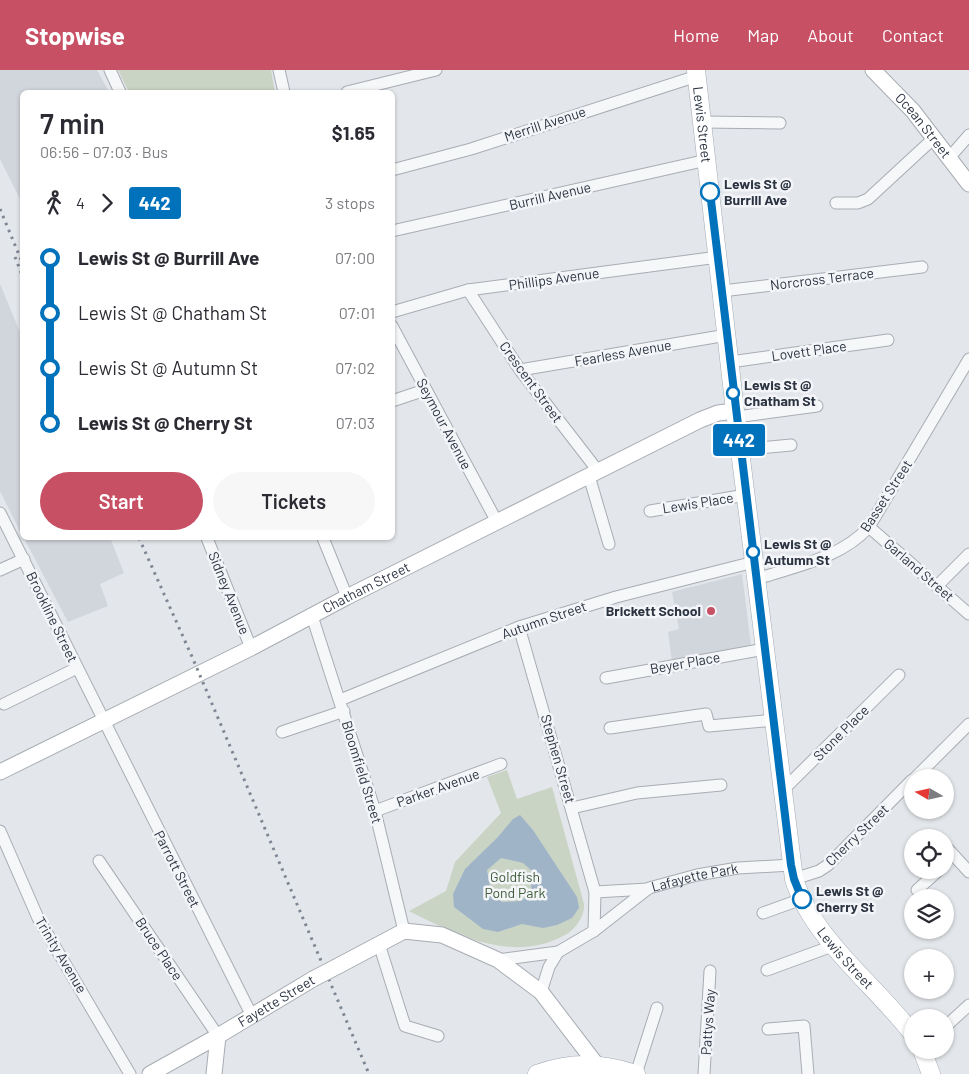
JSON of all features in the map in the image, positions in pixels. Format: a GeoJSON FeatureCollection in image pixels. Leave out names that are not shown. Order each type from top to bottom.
{"type":"FeatureCollection","features":[{"type":"Feature","properties":{"kind":"main road","name":"Ocean Street"},"geometry":{"type":"LineString","coordinates":[[873,70],[913,111],[969,184]]}},
{"type":"Feature","properties":{"kind":"main road","name":"Lewis Street"},"geometry":{"type":"LineString","coordinates":[[697,73],[740,450],[793,872],[802,899],[835,945],[904,1023]]}},
{"type":"Feature","properties":{"kind":"main road","name":"Chatham Street"},"geometry":{"type":"LineString","coordinates":[[0,772],[251,648],[347,597],[705,417],[736,414]]}},
{"type":"Feature","properties":{"kind":"main road","name":"Fayette Street"},"geometry":{"type":"LineString","coordinates":[[150,1074],[404,930]]}},
{"type":"Feature","properties":{"kind":"main road"},"geometry":{"type":"LineString","coordinates":[[404,930],[442,935],[498,960],[542,992],[596,1064]]}},
{"type":"Feature","properties":{"kind":"main road"},"geometry":{"type":"LineString","coordinates":[[214,1074],[218,1036]]}},
{"type":"Feature","properties":{"kind":"main road"},"geometry":{"type":"LineString","coordinates":[[925,1059],[931,1074]]}},
{"type":"Feature","properties":{"kind":"main road"},"geometry":{"type":"LineString","coordinates":[[537,1074],[556,1067],[576,1063],[596,1064],[636,1074]]}},
{"type":"Feature","properties":{"kind":"street"},"geometry":{"type":"LineString","coordinates":[[110,70],[119,90]]}},
{"type":"Feature","properties":{"kind":"street"},"geometry":{"type":"LineString","coordinates":[[279,70],[284,90]]}},
{"type":"Feature","properties":{"kind":"street"},"geometry":{"type":"LineString","coordinates":[[355,90],[436,70]]}},
{"type":"Feature","properties":{"kind":"street","name":"Merrill Avenue"},"geometry":{"type":"LineString","coordinates":[[395,169],[471,149],[697,73]]}},
{"type":"Feature","properties":{"kind":"street"},"geometry":{"type":"LineString","coordinates":[[702,122],[780,123]]}},
{"type":"Feature","properties":{"kind":"street"},"geometry":{"type":"LineString","coordinates":[[949,158],[969,135]]}},
{"type":"Feature","properties":{"kind":"street"},"geometry":{"type":"LineString","coordinates":[[836,203],[853,204],[868,199],[934,138]]}},
{"type":"Feature","properties":{"kind":"street","name":"Burrill Avenue"},"geometry":{"type":"LineString","coordinates":[[395,230],[706,160]]}},
{"type":"Feature","properties":{"kind":"street","name":"Phillips Avenue"},"geometry":{"type":"LineString","coordinates":[[395,311],[468,290],[718,256]]}},
{"type":"Feature","properties":{"kind":"street","name":"Norcross Terrace"},"geometry":{"type":"LineString","coordinates":[[722,291],[922,267]]}},
{"type":"Feature","properties":{"kind":"street","name":"Crescent Street"},"geometry":{"type":"LineString","coordinates":[[468,290],[520,370],[594,473]]}},
{"type":"Feature","properties":{"kind":"street","name":"Seymour Avenue"},"geometry":{"type":"LineString","coordinates":[[395,332],[497,522]]}},
{"type":"Feature","properties":{"kind":"street","name":"Fearless Avenue"},"geometry":{"type":"LineString","coordinates":[[520,370],[727,335]]}},
{"type":"Feature","properties":{"kind":"street","name":"Lovett Place"},"geometry":{"type":"LineString","coordinates":[[730,362],[888,340]]}},
{"type":"Feature","properties":{"kind":"street","name":"Basset Street"},"geometry":{"type":"LineString","coordinates":[[755,571],[845,547],[859,537],[869,526],[969,359]]}},
{"type":"Feature","properties":{"kind":"street"},"geometry":{"type":"LineString","coordinates":[[395,400],[425,390]]}},
{"type":"Feature","properties":{"kind":"street"},"geometry":{"type":"LineString","coordinates":[[736,414],[817,406]]}},
{"type":"Feature","properties":{"kind":"street"},"geometry":{"type":"LineString","coordinates":[[740,450],[791,445]]}},
{"type":"Feature","properties":{"kind":"street"},"geometry":{"type":"LineString","coordinates":[[594,473],[608,544]]}},
{"type":"Feature","properties":{"kind":"street","name":"Lewis Place"},"geometry":{"type":"LineString","coordinates":[[650,511],[746,495]]}},
{"type":"Feature","properties":{"kind":"street","name":"Brookline Street"},"geometry":{"type":"LineString","coordinates":[[0,513],[104,721]]}},
{"type":"Feature","properties":{"kind":"street","name":"Garland Street"},"geometry":{"type":"LineString","coordinates":[[869,526],[969,614]]}},
{"type":"Feature","properties":{"kind":"street","name":"Sidney Avenue"},"geometry":{"type":"LineString","coordinates":[[208,540],[251,648]]}},
{"type":"Feature","properties":{"kind":"street"},"geometry":{"type":"LineString","coordinates":[[324,540],[347,597]]}},
{"type":"Feature","properties":{"kind":"street"},"geometry":{"type":"LineString","coordinates":[[937,586],[969,554]]}},
{"type":"Feature","properties":{"kind":"street"},"geometry":{"type":"LineString","coordinates":[[0,570],[24,559]]}},
{"type":"Feature","properties":{"kind":"street","name":"Autumn Street"},"geometry":{"type":"LineString","coordinates":[[282,732],[519,627],[625,594],[755,571]]}},
{"type":"Feature","properties":{"kind":"street","name":"Bloomfield Street"},"geometry":{"type":"LineString","coordinates":[[312,616],[375,811],[404,930]]}},
{"type":"Feature","properties":{"kind":"street","name":"Stephen Street"},"geometry":{"type":"LineString","coordinates":[[519,627],[595,892],[594,931]]}},
{"type":"Feature","properties":{"kind":"street","name":"Beyer Place"},"geometry":{"type":"LineString","coordinates":[[606,678],[765,649]]}},
{"type":"Feature","properties":{"kind":"street"},"geometry":{"type":"LineString","coordinates":[[4,704],[77,668]]}},
{"type":"Feature","properties":{"kind":"street","name":"Stone Place"},"geometry":{"type":"LineString","coordinates":[[782,790],[899,675]]}},
{"type":"Feature","properties":{"kind":"street"},"geometry":{"type":"LineString","coordinates":[[610,728],[706,714],[709,726],[774,720]]}},
{"type":"Feature","properties":{"kind":"street","name":"Parrott Street"},"geometry":{"type":"LineString","coordinates":[[104,721],[252,1016]]}},
{"type":"Feature","properties":{"kind":"street"},"geometry":{"type":"LineString","coordinates":[[924,769],[969,724]]}},
{"type":"Feature","properties":{"kind":"street","name":"Parker Avenue"},"geometry":{"type":"LineString","coordinates":[[375,811],[501,764]]}},
{"type":"Feature","properties":{"kind":"street"},"geometry":{"type":"LineString","coordinates":[[572,808],[637,793],[721,785]]}},
{"type":"Feature","properties":{"kind":"street","name":"Cherry Street"},"geometry":{"type":"LineString","coordinates":[[793,872],[818,871],[828,865],[904,788]]}},
{"type":"Feature","properties":{"kind":"street","name":"Trinity Avenue"},"geometry":{"type":"LineString","coordinates":[[0,831],[38,918],[130,1074]]}},
{"type":"Feature","properties":{"kind":"street"},"geometry":{"type":"LineString","coordinates":[[954,855],[969,872]]}},
{"type":"Feature","properties":{"kind":"street","name":"Bruce Place"},"geometry":{"type":"LineString","coordinates":[[99,861],[218,1036]]}},
{"type":"Feature","properties":{"kind":"street","name":"Lafayette Park"},"geometry":{"type":"LineString","coordinates":[[498,960],[558,952],[594,931],[649,888],[697,875],[738,868],[793,872]]}},
{"type":"Feature","properties":{"kind":"street"},"geometry":{"type":"LineString","coordinates":[[918,889],[929,879]]}},
{"type":"Feature","properties":{"kind":"street"},"geometry":{"type":"LineString","coordinates":[[595,892],[649,888]]}},
{"type":"Feature","properties":{"kind":"street"},"geometry":{"type":"LineString","coordinates":[[763,913],[802,899]]}},
{"type":"Feature","properties":{"kind":"street"},"geometry":{"type":"LineString","coordinates":[[379,944],[405,1026],[438,1036]]}},
{"type":"Feature","properties":{"kind":"street"},"geometry":{"type":"LineString","coordinates":[[767,970],[835,945]]}},
{"type":"Feature","properties":{"kind":"street"},"geometry":{"type":"LineString","coordinates":[[542,992],[549,967],[558,952]]}},
{"type":"Feature","properties":{"kind":"street","name":"Pattys Way"},"geometry":{"type":"LineString","coordinates":[[704,1074],[710,971]]}},
{"type":"Feature","properties":{"kind":"street"},"geometry":{"type":"LineString","coordinates":[[954,1019],[969,1005]]}},
{"type":"Feature","properties":{"kind":"street"},"geometry":{"type":"LineString","coordinates":[[636,1074],[657,1008]]}},
{"type":"Feature","properties":{"kind":"street"},"geometry":{"type":"LineString","coordinates":[[768,1029],[804,1026],[808,1074]]}},
{"type":"Feature","properties":{"kind":"shaded area"},"geometry":{"type":"Polygon","coordinates":[[[0,70],[97,70],[108,90],[20,90],[20,199],[0,159],[0,70]]]}},
{"type":"Feature","properties":{"kind":"shaded area"},"geometry":{"type":"Polygon","coordinates":[[[0,284],[20,332],[20,531],[0,491],[0,284]]]}},
{"type":"Feature","properties":{"kind":"shaded area"},"geometry":{"type":"Polygon","coordinates":[[[25,540],[111,540],[124,573],[100,584],[108,606],[68,622],[25,540]]]}},
{"type":"Feature","properties":{"kind":"shaded area","name":"Brickett School"},"geometry":{"type":"Polygon","coordinates":[[[742,574],[751,646],[672,661],[668,632],[679,629],[672,592],[742,574]]]}},
{"type":"Feature","properties":{"kind":"green space"},"geometry":{"type":"Polygon","coordinates":[[[118,70],[271,70],[275,90],[128,90],[118,70]]]}},
{"type":"Feature","properties":{"kind":"green space","name":"Goldfish Pond Park"},"geometry":{"type":"Polygon","coordinates":[[[507,770],[517,799],[552,787],[584,904],[581,918],[569,933],[545,943],[525,947],[486,943],[466,937],[409,911],[446,891],[455,862],[501,813],[487,777],[507,770]]]}},
{"type":"Feature","properties":{"kind":"water"},"geometry":{"type":"Polygon","coordinates":[[[520,815],[533,830],[577,897],[579,908],[572,918],[557,925],[543,928],[522,924],[498,932],[483,929],[454,907],[453,894],[465,869],[497,838],[513,819],[520,815]],[[501,858],[487,870],[491,893],[502,902],[521,901],[531,892],[532,871],[523,863],[501,858]]]}},
{"type":"Feature","properties":{"kind":"railway"},"geometry":{"type":"LineString","coordinates":[[0,209],[20,257]]}},
{"type":"Feature","properties":{"kind":"railway"},"geometry":{"type":"LineString","coordinates":[[15,257],[20,270]]}},
{"type":"Feature","properties":{"kind":"railway"},"geometry":{"type":"LineString","coordinates":[[140,540],[193,659],[369,1074]]}},
{"type":"Feature","properties":{"kind":"bus line","name":"442"},"geometry":{"type":"LineString","coordinates":[[710,192],[791,865],[797,890],[802,899]]}},
{"type":"Feature","properties":{"kind":"place","name":"Lewis St @ Burrill Ave"},"geometry":{"type":"Point","coordinates":[710,192]}},
{"type":"Feature","properties":{"kind":"place","name":"Lewis St @ Chatham St"},"geometry":{"type":"Point","coordinates":[733,393]}},
{"type":"Feature","properties":{"kind":"place","name":"Lewis St @ Autumn St"},"geometry":{"type":"Point","coordinates":[753,552]}},
{"type":"Feature","properties":{"kind":"place","name":"Brickett School"},"geometry":{"type":"Point","coordinates":[711,611]}},
{"type":"Feature","properties":{"kind":"place","name":"Lewis St @ Cherry St"},"geometry":{"type":"Point","coordinates":[802,899]}}]}
